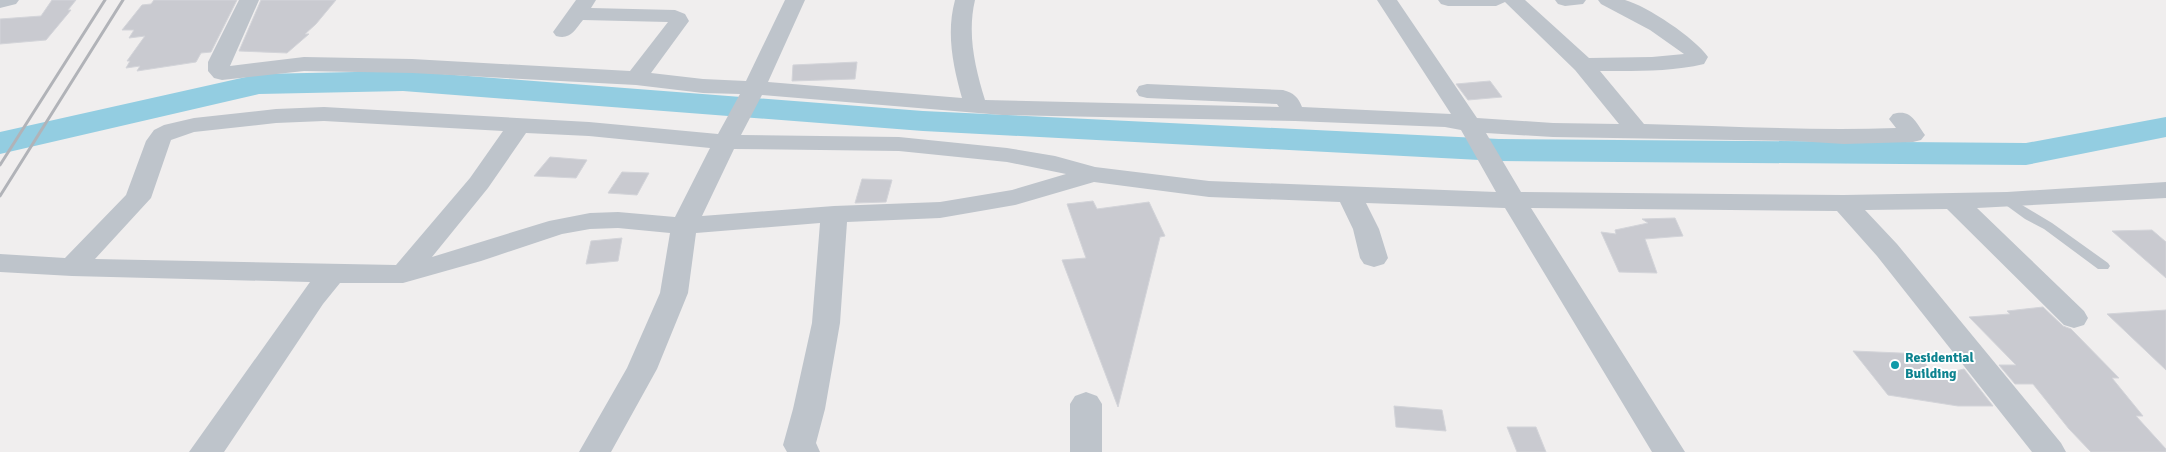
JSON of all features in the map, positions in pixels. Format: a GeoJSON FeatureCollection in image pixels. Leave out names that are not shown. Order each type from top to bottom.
{"type":"FeatureCollection","features":[{"type":"Feature","properties":{"kind":"street"},"geometry":{"type":"LineString","coordinates":[[0,2],[10,0]]}},
{"type":"Feature","properties":{"kind":"street"},"geometry":{"type":"LineString","coordinates":[[249,0],[219,62],[219,71],[222,73],[323,63],[475,69],[636,78],[703,86],[1002,108],[1295,114],[1445,120],[1472,128],[1796,134],[1844,138],[1913,135],[1902,119]]}},
{"type":"Feature","properties":{"kind":"street"},"geometry":{"type":"LineString","coordinates":[[595,452],[642,369],[674,293],[684,226],[753,90],[795,0]]}},
{"type":"Feature","properties":{"kind":"street"},"geometry":{"type":"LineString","coordinates":[[965,0],[959,26],[970,89],[976,106]]}},
{"type":"Feature","properties":{"kind":"street"},"geometry":{"type":"LineString","coordinates":[[1387,0],[1413,42],[1472,128],[1495,170],[1670,452]]}},
{"type":"Feature","properties":{"kind":"street"},"geometry":{"type":"LineString","coordinates":[[1448,0],[1496,0]]}},
{"type":"Feature","properties":{"kind":"street"},"geometry":{"type":"LineString","coordinates":[[1513,0],[1583,65],[1637,131]]}},
{"type":"Feature","properties":{"kind":"street"},"geometry":{"type":"LineString","coordinates":[[1565,0],[1576,0]]}},
{"type":"Feature","properties":{"kind":"street"},"geometry":{"type":"LineString","coordinates":[[1583,65],[1652,64],[1696,59],[1697,57],[1682,42],[1643,17],[1608,0]]}},
{"type":"Feature","properties":{"kind":"street"},"geometry":{"type":"LineString","coordinates":[[563,32],[582,7],[675,16],[679,21],[636,78]]}},
{"type":"Feature","properties":{"kind":"street"},"geometry":{"type":"LineString","coordinates":[[1146,91],[1283,97],[1288,101],[1295,114]]}},
{"type":"Feature","properties":{"kind":"street"},"geometry":{"type":"LineString","coordinates":[[72,267],[138,198],[158,141],[162,135],[172,130],[236,119],[324,114],[520,126],[731,132],[898,144],[1007,155],[1055,163],[1093,174],[1209,189],[1349,195],[1514,200],[1844,203],[2007,200],[2166,190]]}},
{"type":"Feature","properties":{"kind":"street"},"geometry":{"type":"LineString","coordinates":[[403,274],[479,183],[520,126]]}},
{"type":"Feature","properties":{"kind":"street"},"geometry":{"type":"LineString","coordinates":[[0,263],[72,267],[332,274],[403,274],[472,256],[558,227],[590,221],[618,220],[684,226],[834,214],[957,208],[1015,197],[1093,174]]}},
{"type":"Feature","properties":{"kind":"street"},"geometry":{"type":"LineString","coordinates":[[1349,195],[1366,229],[1374,258]]}},
{"type":"Feature","properties":{"kind":"street"},"geometry":{"type":"LineString","coordinates":[[1954,201],[2074,318]]}},
{"type":"Feature","properties":{"kind":"street"},"geometry":{"type":"LineString","coordinates":[[1844,203],[1887,250],[2050,452]]}},
{"type":"Feature","properties":{"kind":"street"},"geometry":{"type":"LineString","coordinates":[[804,452],[799,445],[809,409],[826,323],[834,214]]}},
{"type":"Feature","properties":{"kind":"street"},"geometry":{"type":"LineString","coordinates":[[205,452],[222,432],[313,297],[332,274]]}},
{"type":"Feature","properties":{"kind":"street"},"geometry":{"type":"LineString","coordinates":[[1086,404],[1086,452]]}},
{"type":"Feature","properties":{"kind":"lane"},"geometry":{"type":"LineString","coordinates":[[2007,200],[2029,216],[2048,226],[2103,266]]}},
{"type":"Feature","properties":{"kind":"building"},"geometry":{"type":"Polygon","coordinates":[[[52,0],[76,0],[68,10],[71,10],[46,40],[0,44],[0,19],[41,16],[52,0]]]}},
{"type":"Feature","properties":{"kind":"building"},"geometry":{"type":"Polygon","coordinates":[[[154,0],[237,0],[211,52],[201,53],[196,62],[137,71],[140,66],[126,68],[130,61],[127,61],[145,36],[129,38],[134,30],[122,30],[142,5],[151,4],[154,0]]]}},
{"type":"Feature","properties":{"kind":"building"},"geometry":{"type":"Polygon","coordinates":[[[261,0],[336,0],[305,34],[309,34],[287,53],[239,51],[261,0]]]}},
{"type":"Feature","properties":{"kind":"building"},"geometry":{"type":"Polygon","coordinates":[[[857,62],[855,79],[792,81],[793,65],[857,62]]]}},
{"type":"Feature","properties":{"kind":"building"},"geometry":{"type":"Polygon","coordinates":[[[1490,81],[1502,97],[1468,100],[1456,84],[1490,81]]]}},
{"type":"Feature","properties":{"kind":"building"},"geometry":{"type":"Polygon","coordinates":[[[550,157],[587,160],[576,178],[534,176],[550,157]]]}},
{"type":"Feature","properties":{"kind":"building"},"geometry":{"type":"Polygon","coordinates":[[[622,172],[649,173],[637,195],[608,193],[622,172]]]}},
{"type":"Feature","properties":{"kind":"building"},"geometry":{"type":"Polygon","coordinates":[[[862,179],[892,180],[886,202],[855,203],[862,179]]]}},
{"type":"Feature","properties":{"kind":"building"},"geometry":{"type":"Polygon","coordinates":[[[1093,201],[1097,209],[1149,202],[1165,236],[1160,237],[1118,407],[1062,260],[1086,258],[1067,204],[1093,201]]]}},
{"type":"Feature","properties":{"kind":"building"},"geometry":{"type":"Polygon","coordinates":[[[1675,218],[1683,236],[1645,239],[1657,273],[1619,272],[1601,232],[1616,234],[1615,230],[1648,223],[1642,219],[1675,218]]]}},
{"type":"Feature","properties":{"kind":"building"},"geometry":{"type":"Polygon","coordinates":[[[2152,230],[2166,242],[2166,278],[2112,231],[2152,230]]]}},
{"type":"Feature","properties":{"kind":"building"},"geometry":{"type":"Polygon","coordinates":[[[622,238],[618,261],[586,264],[591,241],[622,238]]]}},
{"type":"Feature","properties":{"kind":"building"},"geometry":{"type":"Polygon","coordinates":[[[2043,307],[2063,326],[2071,329],[2119,378],[2112,378],[2143,416],[2136,416],[2166,449],[2166,452],[2091,452],[2069,429],[2033,384],[2015,384],[1999,365],[2016,365],[1969,317],[2010,314],[2007,311],[2043,307]]]}},
{"type":"Feature","properties":{"kind":"building"},"geometry":{"type":"Polygon","coordinates":[[[2166,310],[2166,370],[2107,314],[2166,310]]]}},
{"type":"Feature","properties":{"kind":"building"},"geometry":{"type":"Polygon","coordinates":[[[1853,351],[1923,354],[1930,377],[1964,369],[1993,406],[1958,406],[1888,395],[1853,351]]]}},
{"type":"Feature","properties":{"kind":"building"},"geometry":{"type":"Polygon","coordinates":[[[1394,406],[1442,410],[1446,431],[1396,427],[1394,406]]]}},
{"type":"Feature","properties":{"kind":"building"},"geometry":{"type":"Polygon","coordinates":[[[1507,427],[1536,427],[1546,452],[1517,452],[1507,427]]]}},
{"type":"Feature","properties":{"kind":"waterway"},"geometry":{"type":"LineString","coordinates":[[0,143],[259,84],[403,81],[923,121],[1499,150],[2026,154],[2166,127]]}},
{"type":"Feature","properties":{"kind":"railway"},"geometry":{"type":"LineString","coordinates":[[0,165],[105,0]]}},
{"type":"Feature","properties":{"kind":"railway"},"geometry":{"type":"LineString","coordinates":[[0,196],[123,0]]}},
{"type":"Feature","properties":{"kind":"place","name":"Residential Building"},"geometry":{"type":"Point","coordinates":[1895,365]}}]}
